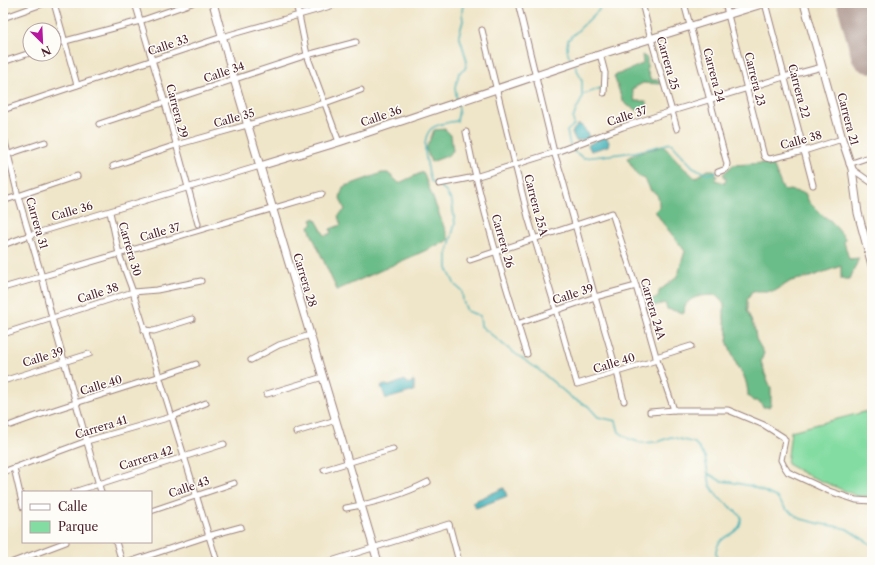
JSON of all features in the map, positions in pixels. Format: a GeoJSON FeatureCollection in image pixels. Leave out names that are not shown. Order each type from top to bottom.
{"type":"FeatureCollection","features":[{"type":"Feature","properties":{"kind":"street"},"geometry":{"type":"LineString","coordinates":[[3,18],[45,3]]}},
{"type":"Feature","properties":{"kind":"street"},"geometry":{"type":"LineString","coordinates":[[54,3],[77,85]]}},
{"type":"Feature","properties":{"kind":"street","name":"Carrera 29"},"geometry":{"type":"LineString","coordinates":[[135,3],[165,103],[198,224]]}},
{"type":"Feature","properties":{"kind":"street"},"geometry":{"type":"LineString","coordinates":[[62,41],[140,21],[192,3]]}},
{"type":"Feature","properties":{"kind":"street","name":"Carrera 28"},"geometry":{"type":"LineString","coordinates":[[213,3],[234,79],[378,562]]}},
{"type":"Feature","properties":{"kind":"street"},"geometry":{"type":"LineString","coordinates":[[295,3],[307,55],[339,142]]}},
{"type":"Feature","properties":{"kind":"street","name":"Calle 33"},"geometry":{"type":"LineString","coordinates":[[3,110],[222,37],[341,3]]}},
{"type":"Feature","properties":{"kind":"street"},"geometry":{"type":"LineString","coordinates":[[518,3],[575,226],[618,372],[624,401]]}},
{"type":"Feature","properties":{"kind":"street","name":"Carrera 25"},"geometry":{"type":"LineString","coordinates":[[642,3],[677,129]]}},
{"type":"Feature","properties":{"kind":"street","name":"Carrera 24"},"geometry":{"type":"LineString","coordinates":[[684,3],[727,164],[726,169],[718,172]]}},
{"type":"Feature","properties":{"kind":"street","name":"Carrera 23"},"geometry":{"type":"LineString","coordinates":[[725,3],[764,156],[766,158]]}},
{"type":"Feature","properties":{"kind":"street","name":"Calle 36"},"geometry":{"type":"LineString","coordinates":[[3,245],[30,235],[339,142],[600,54],[765,3]]}},
{"type":"Feature","properties":{"kind":"street","name":"Carrera 22"},"geometry":{"type":"LineString","coordinates":[[765,3],[813,185]]}},
{"type":"Feature","properties":{"kind":"street","name":"Carrera 21"},"geometry":{"type":"LineString","coordinates":[[804,3],[851,167],[858,213],[872,265]]}},
{"type":"Feature","properties":{"kind":"street","name":"Carrera 25A"},"geometry":{"type":"LineString","coordinates":[[482,30],[535,239],[577,384]]}},
{"type":"Feature","properties":{"kind":"street","name":"Calle 34"},"geometry":{"type":"LineString","coordinates":[[99,124],[307,55],[356,42]]}},
{"type":"Feature","properties":{"kind":"street"},"geometry":{"type":"LineString","coordinates":[[600,54],[605,73],[604,93]]}},
{"type":"Feature","properties":{"kind":"street"},"geometry":{"type":"LineString","coordinates":[[3,62],[22,56]]}},
{"type":"Feature","properties":{"kind":"street","name":"Calle 37"},"geometry":{"type":"LineString","coordinates":[[439,184],[475,177],[672,111],[822,67]]}},
{"type":"Feature","properties":{"kind":"street","name":"Calle 35"},"geometry":{"type":"LineString","coordinates":[[113,166],[176,145],[325,103],[361,90]]}},
{"type":"Feature","properties":{"kind":"street","name":"Carrera 26"},"geometry":{"type":"LineString","coordinates":[[466,132],[475,177],[495,252],[527,354]]}},
{"type":"Feature","properties":{"kind":"street","name":"Carrera 31"},"geometry":{"type":"LineString","coordinates":[[3,134],[5,155],[42,277],[52,318],[101,491]]}},
{"type":"Feature","properties":{"kind":"street","name":"Calle 38"},"geometry":{"type":"LineString","coordinates":[[766,158],[769,159],[804,151],[842,139]]}},
{"type":"Feature","properties":{"kind":"street"},"geometry":{"type":"LineString","coordinates":[[5,155],[46,142]]}},
{"type":"Feature","properties":{"kind":"street"},"geometry":{"type":"LineString","coordinates":[[872,156],[851,167],[872,183]]}},
{"type":"Feature","properties":{"kind":"street"},"geometry":{"type":"LineString","coordinates":[[3,200],[78,176]]}},
{"type":"Feature","properties":{"kind":"street","name":"Calle 37"},"geometry":{"type":"LineString","coordinates":[[3,288],[322,194]]}},
{"type":"Feature","properties":{"kind":"street","name":"Carrera 30"},"geometry":{"type":"LineString","coordinates":[[110,212],[119,254],[133,292],[217,562]]}},
{"type":"Feature","properties":{"kind":"street","name":"Carrera 24A"},"geometry":{"type":"LineString","coordinates":[[575,226],[612,213],[636,286],[656,358],[674,410]]}},
{"type":"Feature","properties":{"kind":"street"},"geometry":{"type":"LineString","coordinates":[[470,260],[575,226]]}},
{"type":"Feature","properties":{"kind":"street","name":"Calle 38"},"geometry":{"type":"LineString","coordinates":[[3,334],[133,292],[156,290],[201,281]]}},
{"type":"Feature","properties":{"kind":"street","name":"Calle 39"},"geometry":{"type":"LineString","coordinates":[[518,324],[595,297],[636,286]]}},
{"type":"Feature","properties":{"kind":"street"},"geometry":{"type":"LineString","coordinates":[[144,330],[154,331],[192,319]]}},
{"type":"Feature","properties":{"kind":"street"},"geometry":{"type":"LineString","coordinates":[[251,360],[280,345],[310,335]]}},
{"type":"Feature","properties":{"kind":"street","name":"Calle 40"},"geometry":{"type":"LineString","coordinates":[[577,384],[618,372],[691,346]]}},
{"type":"Feature","properties":{"kind":"street","name":"Calle 39"},"geometry":{"type":"LineString","coordinates":[[3,381],[89,354]]}},
{"type":"Feature","properties":{"kind":"street","name":"Calle 40"},"geometry":{"type":"LineString","coordinates":[[11,425],[43,413],[196,364]]}},
{"type":"Feature","properties":{"kind":"street"},"geometry":{"type":"LineString","coordinates":[[267,394],[323,377]]}},
{"type":"Feature","properties":{"kind":"street","name":"Carrera 41"},"geometry":{"type":"LineString","coordinates":[[3,472],[87,441],[171,417],[206,403]]}},
{"type":"Feature","properties":{"kind":"street"},"geometry":{"type":"LineString","coordinates":[[650,412],[674,410],[728,410],[764,425],[783,436],[785,440],[781,460],[788,472],[829,491],[856,500],[872,501]]}},
{"type":"Feature","properties":{"kind":"street"},"geometry":{"type":"LineString","coordinates":[[296,432],[336,420]]}},
{"type":"Feature","properties":{"kind":"street","name":"Carrera 42"},"geometry":{"type":"LineString","coordinates":[[77,491],[224,444]]}},
{"type":"Feature","properties":{"kind":"street"},"geometry":{"type":"LineString","coordinates":[[324,470],[393,449]]}},
{"type":"Feature","properties":{"kind":"street"},"geometry":{"type":"LineString","coordinates":[[14,468],[22,503]]}},
{"type":"Feature","properties":{"kind":"street"},"geometry":{"type":"LineString","coordinates":[[346,508],[413,490],[428,482]]}},
{"type":"Feature","properties":{"kind":"street","name":"Calle 43"},"geometry":{"type":"LineString","coordinates":[[152,511],[234,483]]}},
{"type":"Feature","properties":{"kind":"street"},"geometry":{"type":"LineString","coordinates":[[328,562],[449,524],[459,562]]}},
{"type":"Feature","properties":{"kind":"street"},"geometry":{"type":"LineString","coordinates":[[129,562],[208,536],[242,527]]}},
{"type":"Feature","properties":{"kind":"street"},"geometry":{"type":"LineString","coordinates":[[13,562],[63,543]]}},
{"type":"Feature","properties":{"kind":"street"},"geometry":{"type":"LineString","coordinates":[[116,543],[122,562]]}},
{"type":"Feature","properties":{"kind":"green space"},"geometry":{"type":"Polygon","coordinates":[[[642,55],[647,58],[647,70],[651,80],[660,80],[661,84],[643,83],[632,89],[635,101],[646,101],[648,106],[641,112],[626,105],[622,99],[614,76],[643,63],[642,55]]]}},
{"type":"Feature","properties":{"kind":"green space"},"geometry":{"type":"Polygon","coordinates":[[[445,129],[451,135],[453,151],[447,156],[431,162],[426,149],[434,130],[445,129]]]}},
{"type":"Feature","properties":{"kind":"green space"},"geometry":{"type":"Polygon","coordinates":[[[663,146],[695,178],[708,170],[714,170],[717,176],[715,180],[725,183],[726,179],[723,174],[733,165],[765,163],[773,165],[782,187],[786,191],[789,190],[805,193],[809,202],[822,215],[831,221],[845,238],[844,242],[849,259],[859,258],[850,279],[841,279],[841,266],[810,277],[791,281],[775,291],[752,291],[747,300],[747,310],[755,330],[756,339],[764,353],[761,361],[771,388],[771,404],[769,407],[763,407],[759,401],[753,401],[748,396],[747,385],[744,377],[738,368],[727,341],[728,332],[724,320],[724,305],[719,296],[705,295],[695,297],[685,306],[684,313],[667,309],[665,303],[649,307],[646,301],[658,297],[659,291],[677,277],[685,251],[655,211],[659,207],[659,199],[656,193],[651,191],[645,179],[638,176],[627,158],[638,153],[663,146]]]}},
{"type":"Feature","properties":{"kind":"green space"},"geometry":{"type":"Polygon","coordinates":[[[423,172],[449,240],[337,290],[311,233],[309,226],[313,224],[311,220],[315,218],[325,236],[331,233],[330,229],[341,225],[338,216],[345,210],[340,198],[343,187],[382,173],[388,173],[399,183],[423,172]]]}},
{"type":"Feature","properties":{"kind":"green space"},"geometry":{"type":"Polygon","coordinates":[[[872,410],[872,496],[857,496],[805,474],[787,464],[791,431],[872,410]]]}},
{"type":"Feature","properties":{"kind":"water"},"geometry":{"type":"Polygon","coordinates":[[[579,124],[584,128],[590,138],[576,141],[572,133],[579,124]]]}},
{"type":"Feature","properties":{"kind":"water"},"geometry":{"type":"Polygon","coordinates":[[[605,135],[609,142],[608,146],[591,151],[588,145],[605,135]]]}},
{"type":"Feature","properties":{"kind":"water"},"geometry":{"type":"Polygon","coordinates":[[[405,380],[408,384],[414,381],[414,391],[386,399],[381,386],[389,386],[405,380]]]}},
{"type":"Feature","properties":{"kind":"water"},"geometry":{"type":"Polygon","coordinates":[[[504,488],[507,496],[476,508],[472,502],[504,488]]]}},
{"type":"Feature","properties":{"kind":"waterway"},"geometry":{"type":"LineString","coordinates":[[457,100],[455,88],[459,73],[465,69],[467,61],[459,35],[463,21],[463,3]]}},
{"type":"Feature","properties":{"kind":"waterway"},"geometry":{"type":"LineString","coordinates":[[572,61],[567,51],[568,40],[599,10],[599,3]]}},
{"type":"Feature","properties":{"kind":"waterway"},"geometry":{"type":"LineString","coordinates":[[570,145],[567,131],[574,125],[573,119],[582,99],[582,81],[575,65]]}},
{"type":"Feature","properties":{"kind":"waterway"},"geometry":{"type":"LineString","coordinates":[[582,94],[602,88]]}},
{"type":"Feature","properties":{"kind":"waterway"},"geometry":{"type":"LineString","coordinates":[[458,104],[459,110],[457,121],[433,127],[427,134],[425,154],[431,181],[444,189],[452,202],[455,224],[447,254],[447,268],[455,285],[462,291],[463,301],[467,311],[480,316],[481,326],[510,350],[539,370],[572,398],[588,406],[598,417],[616,421],[619,432],[629,439],[642,443],[657,442],[671,437],[695,443],[705,457],[710,485],[718,497],[741,516],[738,529],[724,538],[718,545],[716,554],[719,562]]}},
{"type":"Feature","properties":{"kind":"waterway"},"geometry":{"type":"LineString","coordinates":[[572,148],[573,151],[584,158],[635,152],[671,143],[693,167],[707,174],[718,172]]}},
{"type":"Feature","properties":{"kind":"waterway"},"geometry":{"type":"LineString","coordinates":[[709,474],[721,481],[751,486],[776,497],[786,509],[801,519],[847,529],[872,545]]}},
{"type":"Feature","properties":{"kind":"runway"},"geometry":{"type":"LineString","coordinates":[[856,3],[870,54]]}}]}
